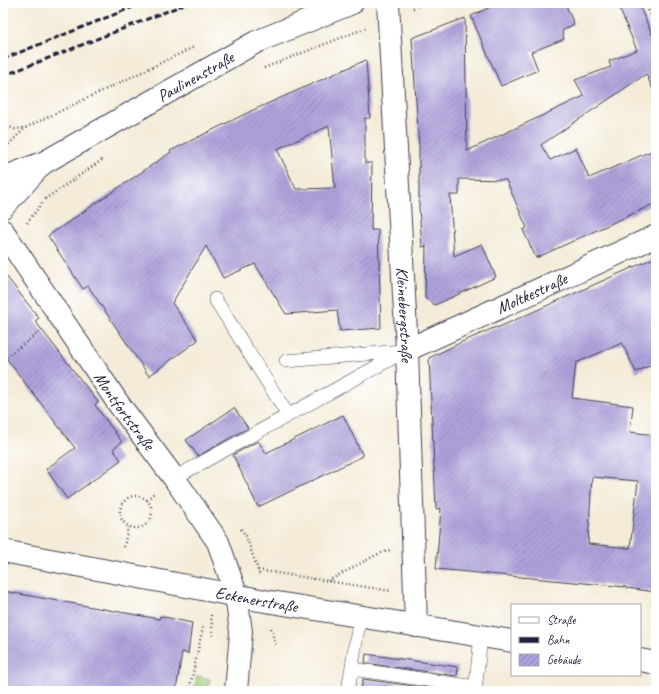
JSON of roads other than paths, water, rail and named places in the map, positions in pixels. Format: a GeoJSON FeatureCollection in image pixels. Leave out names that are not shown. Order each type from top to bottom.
{"type":"FeatureCollection","features":[{"type":"Feature","properties":{"kind":"main road","name":"Paulinenstraße"},"geometry":{"type":"LineString","coordinates":[[3,178],[45,162],[256,42],[352,3]]}},
{"type":"Feature","properties":{"kind":"main road","name":"Kleinebergstraße"},"geometry":{"type":"LineString","coordinates":[[388,3],[407,350],[416,626]]}},
{"type":"Feature","properties":{"kind":"main road","name":"Paulinenstraße"},"geometry":{"type":"LineString","coordinates":[[3,207],[45,162]]}},
{"type":"Feature","properties":{"kind":"main road","name":"Montfortstraße"},"geometry":{"type":"LineString","coordinates":[[3,231],[118,403],[174,478],[218,542],[236,594],[242,632],[236,691]]}},
{"type":"Feature","properties":{"kind":"main road","name":"Moltkestraße"},"geometry":{"type":"LineString","coordinates":[[407,350],[656,236]]}},
{"type":"Feature","properties":{"kind":"main road","name":"Eckenerstraße"},"geometry":{"type":"LineString","coordinates":[[3,552],[416,626],[511,641]]}},
{"type":"Feature","properties":{"kind":"main road"},"geometry":{"type":"LineString","coordinates":[[641,660],[656,663]]}},
{"type":"Feature","properties":{"kind":"lane"},"geometry":{"type":"LineString","coordinates":[[216,299],[288,415]]}},
{"type":"Feature","properties":{"kind":"lane"},"geometry":{"type":"LineString","coordinates":[[286,361],[407,350]]}},
{"type":"Feature","properties":{"kind":"lane"},"geometry":{"type":"LineString","coordinates":[[174,478],[407,350]]}},
{"type":"Feature","properties":{"kind":"lane"},"geometry":{"type":"LineString","coordinates":[[348,691],[360,616]]}},
{"type":"Feature","properties":{"kind":"lane"},"geometry":{"type":"LineString","coordinates":[[352,669],[475,689],[481,636]]}},
{"type":"Feature","properties":{"kind":"railway"},"geometry":{"type":"LineString","coordinates":[[3,59],[143,3]]}},
{"type":"Feature","properties":{"kind":"railway"},"geometry":{"type":"LineString","coordinates":[[3,76],[188,3]]}}]}
